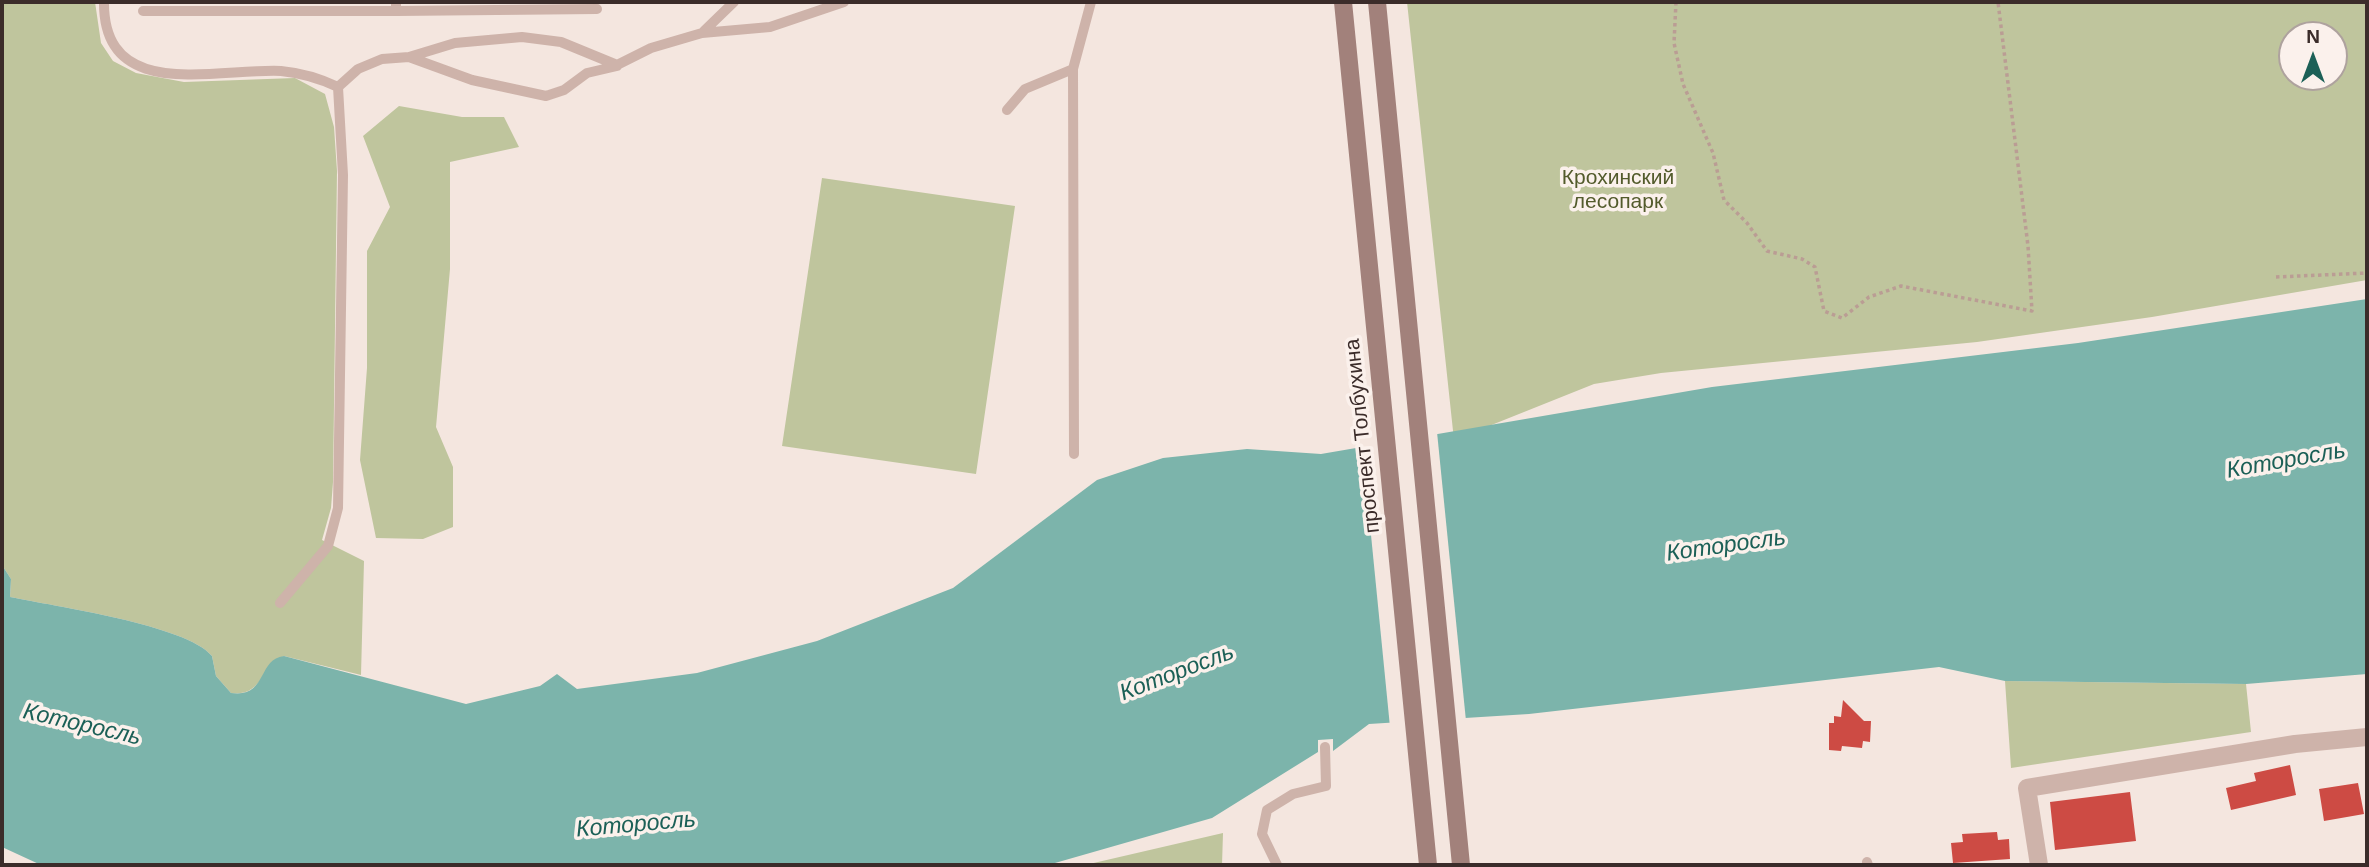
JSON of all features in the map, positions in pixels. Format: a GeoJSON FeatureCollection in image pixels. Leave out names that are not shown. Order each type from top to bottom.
{"type":"FeatureCollection","features":[{"type":"Feature","properties":{"kind":"main road","name":"проспект Толбухина"},"geometry":{"type":"LineString","coordinates":[[1343,2],[1428,865]]}},
{"type":"Feature","properties":{"kind":"main road"},"geometry":{"type":"LineString","coordinates":[[1377,2],[1461,865]]}},
{"type":"Feature","properties":{"kind":"street"},"geometry":{"type":"LineString","coordinates":[[2039,865],[2027,788],[2295,744],[2367,737]]}},
{"type":"Feature","properties":{"kind":"lane"},"geometry":{"type":"LineString","coordinates":[[104,2],[109,40],[125,60],[139,66],[206,76],[278,71],[300,73],[338,86]]}},
{"type":"Feature","properties":{"kind":"lane"},"geometry":{"type":"LineString","coordinates":[[702,33],[734,2]]}},
{"type":"Feature","properties":{"kind":"lane"},"geometry":{"type":"LineString","coordinates":[[409,57],[472,80],[546,96],[564,90],[587,74],[617,65],[651,48],[702,33],[770,27],[844,2]]}},
{"type":"Feature","properties":{"kind":"lane"},"geometry":{"type":"LineString","coordinates":[[1074,454],[1073,69],[1091,2]]}},
{"type":"Feature","properties":{"kind":"lane"},"geometry":{"type":"LineString","coordinates":[[143,11],[396,6],[597,9]]}},
{"type":"Feature","properties":{"kind":"lane"},"geometry":{"type":"LineString","coordinates":[[338,86],[358,69],[382,60],[409,57],[454,43],[537,38],[561,43],[617,65]]}},
{"type":"Feature","properties":{"kind":"lane"},"geometry":{"type":"LineString","coordinates":[[1007,110],[1025,89],[1073,69]]}},
{"type":"Feature","properties":{"kind":"lane"},"geometry":{"type":"LineString","coordinates":[[280,603],[328,546],[338,508],[343,175],[338,86]]}},
{"type":"Feature","properties":{"kind":"lane"},"geometry":{"type":"LineString","coordinates":[[1277,865],[1262,834],[1267,810],[1293,794],[1325,786],[1325,747]]}},
{"type":"Feature","properties":{"kind":"path"},"geometry":{"type":"LineString","coordinates":[[1676,2],[1674,43],[1683,84],[1713,153],[1724,200],[1747,223],[1767,251],[1802,259],[1815,267],[1824,311],[1842,318],[1869,297],[1901,286],[2032,311],[2028,246],[1998,2]]}},
{"type":"Feature","properties":{"kind":"path"},"geometry":{"type":"LineString","coordinates":[[2276,277],[2367,273]]}},
{"type":"Feature","properties":{"kind":"green space"},"geometry":{"type":"Polygon","coordinates":[[[2,2],[95,2],[101,43],[113,61],[136,73],[184,82],[295,78],[325,94],[334,127],[337,171],[333,482],[331,508],[322,540],[364,561],[361,675],[284,656],[270,667],[249,691],[231,693],[216,676],[212,656],[198,645],[176,635],[118,618],[10,597],[11,579],[2,565],[2,2]]]}},
{"type":"Feature","properties":{"kind":"green space","name":"Крохинский лесопарк"},"geometry":{"type":"Polygon","coordinates":[[[1407,2],[2367,2],[2367,280],[2152,317],[1977,342],[1661,373],[1594,384],[1454,440],[1407,2]]]}},
{"type":"Feature","properties":{"kind":"green space"},"geometry":{"type":"Polygon","coordinates":[[[399,106],[462,117],[504,117],[519,147],[450,162],[450,269],[436,427],[453,467],[453,527],[423,539],[376,538],[360,460],[367,368],[367,251],[390,207],[363,136],[399,106]]]}},
{"type":"Feature","properties":{"kind":"green space"},"geometry":{"type":"Polygon","coordinates":[[[822,178],[1015,206],[976,474],[782,446],[822,178]]]}},
{"type":"Feature","properties":{"kind":"green space"},"geometry":{"type":"Polygon","coordinates":[[[2005,681],[2246,684],[2251,732],[2011,768],[2005,681]]]}},
{"type":"Feature","properties":{"kind":"green space"},"geometry":{"type":"Polygon","coordinates":[[[1223,833],[1222,865],[1085,865],[1223,833]]]}},
{"type":"Feature","properties":{"kind":"water","name":"Которосль"},"geometry":{"type":"Polygon","coordinates":[[[2367,299],[2367,674],[2246,684],[2005,681],[1939,667],[1529,714],[1369,724],[1333,751],[1333,739],[1318,740],[1318,752],[1212,818],[1048,865],[41,865],[2,847],[2,565],[11,579],[10,597],[118,618],[176,635],[198,645],[212,656],[216,676],[231,693],[251,690],[270,664],[284,656],[466,704],[540,686],[557,674],[577,689],[697,673],[817,641],[953,588],[1097,480],[1163,458],[1247,449],[1321,454],[1712,387],[2078,343],[2367,299]]]}},
{"type":"Feature","properties":{"kind":"pier"},"geometry":{"type":"Polygon","coordinates":[[[1437,432],[1466,721],[1390,727],[1362,444],[1437,432]]]}},
{"type":"Feature","properties":{"kind":"building"},"geometry":{"type":"Polygon","coordinates":[[[1843,700],[1864,721],[1871,721],[1870,742],[1863,741],[1862,748],[1842,746],[1841,751],[1829,750],[1829,723],[1834,723],[1834,716],[1841,717],[1843,700]]]}},
{"type":"Feature","properties":{"kind":"building"},"geometry":{"type":"Polygon","coordinates":[[[2290,765],[2296,795],[2231,810],[2226,788],[2256,781],[2254,773],[2290,765]]]}},
{"type":"Feature","properties":{"kind":"building"},"geometry":{"type":"Polygon","coordinates":[[[2358,783],[2364,814],[2324,821],[2319,789],[2358,783]]]}},
{"type":"Feature","properties":{"kind":"building"},"geometry":{"type":"Polygon","coordinates":[[[2130,792],[2136,841],[2055,850],[2050,802],[2130,792]]]}},
{"type":"Feature","properties":{"kind":"building"},"geometry":{"type":"Polygon","coordinates":[[[1997,832],[1998,840],[2009,839],[2010,859],[1953,863],[1951,843],[1963,842],[1962,834],[1997,832]]]}}]}
